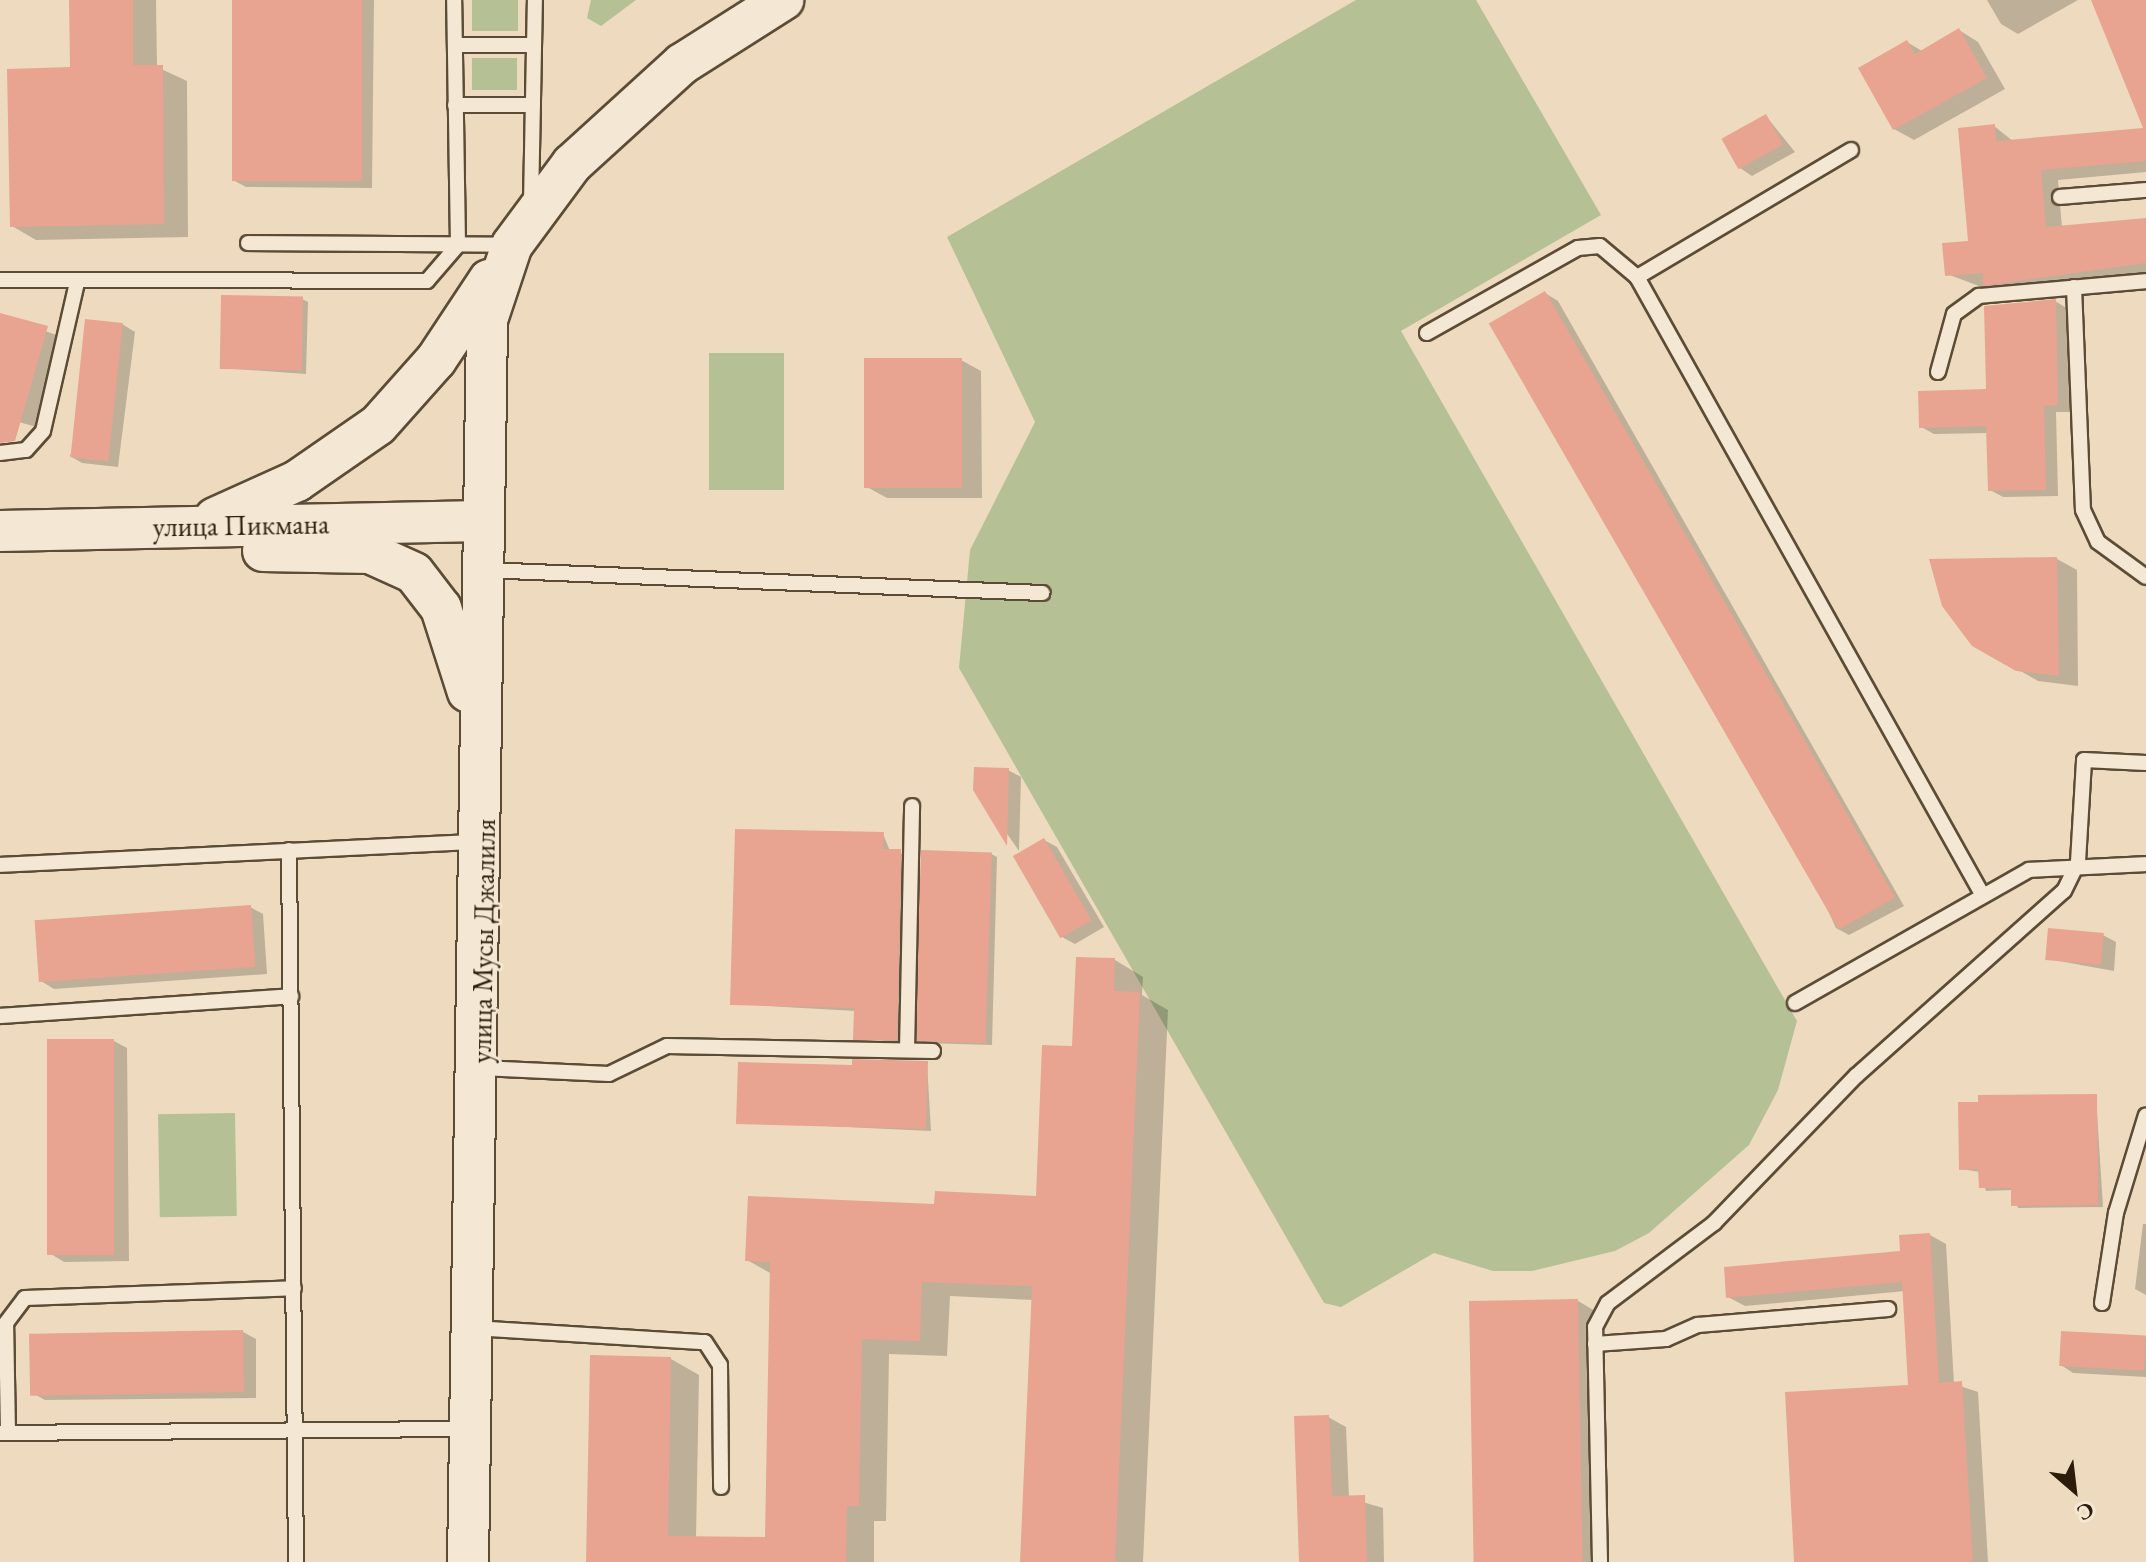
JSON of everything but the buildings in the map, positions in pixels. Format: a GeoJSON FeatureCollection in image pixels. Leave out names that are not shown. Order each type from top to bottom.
{"type":"FeatureCollection","features":[{"type":"Feature","properties":{"kind":"street"},"geometry":{"type":"LineString","coordinates":[[197,526],[297,481],[378,425],[436,360],[521,231],[622,113],[783,0]]}},
{"type":"Feature","properties":{"kind":"street","name":"улица Мусы Джалиля"},"geometry":{"type":"LineString","coordinates":[[468,1562],[471,1328],[481,1068],[485,841],[482,521],[487,320],[521,231]]}},
{"type":"Feature","properties":{"kind":"street","name":"улица Пикмана"},"geometry":{"type":"LineString","coordinates":[[0,531],[482,521]]}},
{"type":"Feature","properties":{"kind":"street"},"geometry":{"type":"LineString","coordinates":[[197,526],[254,551],[370,553],[414,573],[441,608],[460,651],[484,767]]}},
{"type":"Feature","properties":{"kind":"lane"},"geometry":{"type":"LineString","coordinates":[[0,280],[427,281],[458,245],[454,0]]}},
{"type":"Feature","properties":{"kind":"lane"},"geometry":{"type":"LineString","coordinates":[[248,243],[458,245],[521,231],[533,105],[535,0]]}},
{"type":"Feature","properties":{"kind":"lane"},"geometry":{"type":"LineString","coordinates":[[455,45],[534,45]]}},
{"type":"Feature","properties":{"kind":"lane"},"geometry":{"type":"LineString","coordinates":[[455,105],[533,105]]}},
{"type":"Feature","properties":{"kind":"lane"},"geometry":{"type":"LineString","coordinates":[[1637,277],[1851,150]]}},
{"type":"Feature","properties":{"kind":"lane"},"geometry":{"type":"LineString","coordinates":[[2060,197],[2146,190]]}},
{"type":"Feature","properties":{"kind":"lane"},"geometry":{"type":"LineString","coordinates":[[1427,333],[1578,248],[1600,246],[1637,277],[1982,894]]}},
{"type":"Feature","properties":{"kind":"lane"},"geometry":{"type":"LineString","coordinates":[[1938,372],[1954,314],[1966,302],[2146,281]]}},
{"type":"Feature","properties":{"kind":"lane"},"geometry":{"type":"LineString","coordinates":[[0,453],[26,450],[43,431],[77,282]]}},
{"type":"Feature","properties":{"kind":"lane"},"geometry":{"type":"LineString","coordinates":[[2074,287],[2083,510],[2098,542],[2146,577]]}},
{"type":"Feature","properties":{"kind":"lane"},"geometry":{"type":"LineString","coordinates":[[484,569],[1043,593]]}},
{"type":"Feature","properties":{"kind":"lane"},"geometry":{"type":"LineString","coordinates":[[1600,1562],[1595,1344],[1608,1303],[1737,1201],[1856,1076],[2050,906],[2078,862],[2084,760],[2146,763]]}},
{"type":"Feature","properties":{"kind":"lane"},"geometry":{"type":"LineString","coordinates":[[907,1050],[912,806]]}},
{"type":"Feature","properties":{"kind":"lane"},"geometry":{"type":"LineString","coordinates":[[0,865],[485,841]]}},
{"type":"Feature","properties":{"kind":"lane"},"geometry":{"type":"LineString","coordinates":[[289,850],[296,1562]]}},
{"type":"Feature","properties":{"kind":"lane"},"geometry":{"type":"LineString","coordinates":[[1795,1003],[1982,894],[2039,866],[2078,862],[2146,864]]}},
{"type":"Feature","properties":{"kind":"lane"},"geometry":{"type":"LineString","coordinates":[[0,1016],[291,996]]}},
{"type":"Feature","properties":{"kind":"lane"},"geometry":{"type":"LineString","coordinates":[[481,1068],[609,1074],[667,1046],[933,1051]]}},
{"type":"Feature","properties":{"kind":"lane"},"geometry":{"type":"LineString","coordinates":[[2102,1303],[2116,1213],[2146,1115]]}},
{"type":"Feature","properties":{"kind":"lane"},"geometry":{"type":"LineString","coordinates":[[294,1288],[25,1298],[6,1323],[4,1433],[470,1428]]}},
{"type":"Feature","properties":{"kind":"lane"},"geometry":{"type":"LineString","coordinates":[[1595,1344],[1666,1339],[1698,1325],[1888,1309]]}},
{"type":"Feature","properties":{"kind":"lane"},"geometry":{"type":"LineString","coordinates":[[471,1328],[705,1342],[720,1365],[721,1487]]}},
{"type":"Feature","properties":{"kind":"green space"},"geometry":{"type":"Polygon","coordinates":[[[472,0],[518,0],[518,31],[472,31],[472,0]]]}},
{"type":"Feature","properties":{"kind":"green space"},"geometry":{"type":"Polygon","coordinates":[[[591,0],[636,0],[601,26],[587,18],[591,0]]]}},
{"type":"Feature","properties":{"kind":"green space"},"geometry":{"type":"Polygon","coordinates":[[[1356,0],[1476,0],[1601,215],[1401,331],[1797,1021],[1778,1090],[1749,1145],[1649,1233],[1615,1251],[1532,1271],[1493,1271],[1434,1253],[1341,1307],[1324,1303],[959,668],[970,550],[1035,422],[947,237],[1356,0]]]}},
{"type":"Feature","properties":{"kind":"green space"},"geometry":{"type":"Polygon","coordinates":[[[472,58],[517,58],[517,90],[472,90],[472,58]]]}},
{"type":"Feature","properties":{"kind":"green space"},"geometry":{"type":"Polygon","coordinates":[[[709,353],[784,353],[784,490],[709,490],[709,353]]]}},
{"type":"Feature","properties":{"kind":"green space"},"geometry":{"type":"Polygon","coordinates":[[[235,1113],[237,1216],[160,1217],[158,1114],[235,1113]]]}}]}
